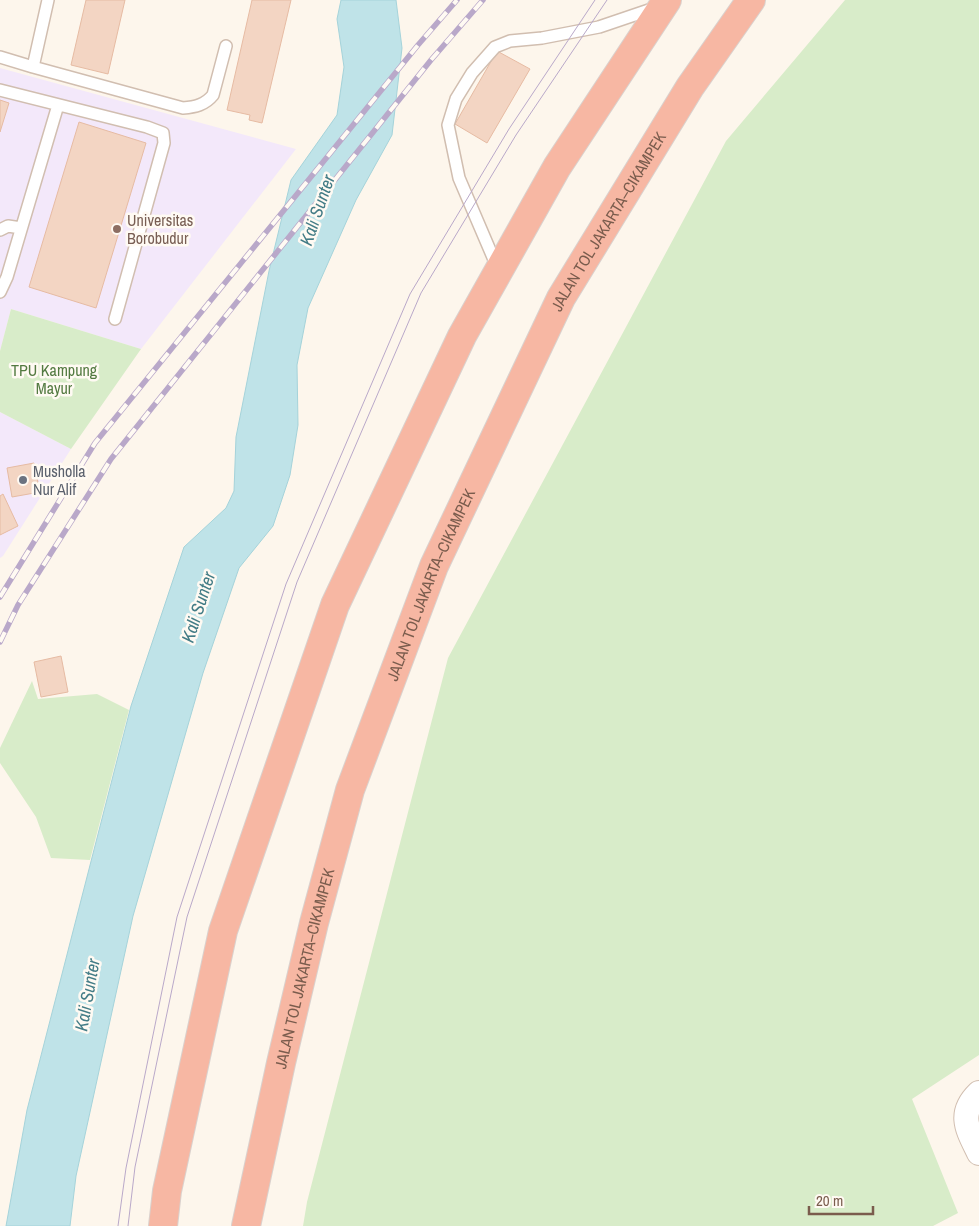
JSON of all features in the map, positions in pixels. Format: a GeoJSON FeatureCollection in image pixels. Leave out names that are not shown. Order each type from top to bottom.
{"type":"FeatureCollection","features":[{"type":"Feature","properties":{"kind":"highway","name":"JALAN TOL JAKARTA–CIKAMPEK"},"geometry":{"type":"LineString","coordinates":[[246,1226],[281,1063],[312,933],[350,790],[434,566],[560,298],[690,87],[751,0]]}},
{"type":"Feature","properties":{"kind":"highway"},"geometry":{"type":"LineString","coordinates":[[163,1226],[167,1191],[223,931],[336,605],[462,336],[557,167],[665,3]]}},
{"type":"Feature","properties":{"kind":"highway"},"geometry":{"type":"LineString","coordinates":[[259,1168],[264,1226]]}},
{"type":"Feature","properties":{"kind":"street"},"geometry":{"type":"LineString","coordinates":[[979,1094],[968,1105],[966,1115],[968,1130],[979,1153]]}},
{"type":"Feature","properties":{"kind":"lane"},"geometry":{"type":"LineString","coordinates":[[33,68],[48,0]]}},
{"type":"Feature","properties":{"kind":"lane"},"geometry":{"type":"LineString","coordinates":[[499,271],[459,178],[448,125],[456,99],[472,73],[495,47],[510,41],[542,38],[599,27],[665,3]]}},
{"type":"Feature","properties":{"kind":"lane"},"geometry":{"type":"LineString","coordinates":[[0,57],[176,108],[190,108],[203,104],[212,96],[226,46]]}},
{"type":"Feature","properties":{"kind":"lane"},"geometry":{"type":"LineString","coordinates":[[0,90],[163,133],[164,138],[115,319]]}},
{"type":"Feature","properties":{"kind":"lane"},"geometry":{"type":"LineString","coordinates":[[0,292],[7,277],[58,105]]}},
{"type":"Feature","properties":{"kind":"lane"},"geometry":{"type":"LineString","coordinates":[[0,230],[8,226],[21,228]]}},
{"type":"Feature","properties":{"kind":"shaded area","name":"Universitas Borobudur"},"geometry":{"type":"Polygon","coordinates":[[[0,68],[296,149],[141,349],[11,309],[0,351],[0,68]]]}},
{"type":"Feature","properties":{"kind":"shaded area"},"geometry":{"type":"Polygon","coordinates":[[[0,412],[71,449],[0,558],[0,412]]]}},
{"type":"Feature","properties":{"kind":"green space"},"geometry":{"type":"Polygon","coordinates":[[[845,0],[979,0],[979,1055],[912,1099],[958,1213],[933,1226],[303,1226],[307,1202],[448,658],[726,141],[845,0]]]}},
{"type":"Feature","properties":{"kind":"green space","name":"TPU Kampung Mayur"},"geometry":{"type":"Polygon","coordinates":[[[11,309],[141,349],[71,449],[0,412],[0,351],[11,309]]]}},
{"type":"Feature","properties":{"kind":"green space"},"geometry":{"type":"Polygon","coordinates":[[[32,681],[38,699],[97,694],[129,710],[90,860],[51,858],[36,817],[0,763],[0,748],[32,681]]]}},
{"type":"Feature","properties":{"kind":"water","name":"Kali Sunter"},"geometry":{"type":"Polygon","coordinates":[[[341,0],[396,0],[402,48],[392,135],[356,200],[308,308],[297,365],[298,425],[290,475],[273,526],[239,568],[203,673],[133,916],[76,1176],[70,1226],[6,1226],[27,1110],[131,706],[184,547],[226,508],[234,491],[236,437],[269,271],[291,180],[337,115],[344,67],[337,19],[341,0]]]}},
{"type":"Feature","properties":{"kind":"building"},"geometry":{"type":"Polygon","coordinates":[[[86,0],[125,0],[108,74],[71,65],[86,0]]]}},
{"type":"Feature","properties":{"kind":"building"},"geometry":{"type":"Polygon","coordinates":[[[252,0],[291,0],[262,123],[249,120],[250,115],[227,110],[252,0]]]}},
{"type":"Feature","properties":{"kind":"building"},"geometry":{"type":"Polygon","coordinates":[[[497,51],[530,69],[487,143],[455,124],[497,51]]]}},
{"type":"Feature","properties":{"kind":"building"},"geometry":{"type":"Polygon","coordinates":[[[0,100],[9,103],[0,132],[0,100]]]}},
{"type":"Feature","properties":{"kind":"building"},"geometry":{"type":"Polygon","coordinates":[[[79,122],[146,143],[96,308],[29,287],[79,122]]]}},
{"type":"Feature","properties":{"kind":"building","name":"Musholla Nur Alif"},"geometry":{"type":"Polygon","coordinates":[[[34,463],[40,492],[12,497],[7,468],[34,463]]]}},
{"type":"Feature","properties":{"kind":"building"},"geometry":{"type":"Polygon","coordinates":[[[3,494],[18,526],[0,535],[0,496],[3,494]]]}},
{"type":"Feature","properties":{"kind":"building"},"geometry":{"type":"Polygon","coordinates":[[[61,656],[68,692],[41,697],[34,662],[61,656]]]}},
{"type":"Feature","properties":{"kind":"tram line"},"geometry":{"type":"LineString","coordinates":[[118,1226],[126,1168],[177,917],[286,584],[410,294],[509,129],[595,0]]}},
{"type":"Feature","properties":{"kind":"tram line"},"geometry":{"type":"LineString","coordinates":[[128,1226],[135,1167],[187,917],[297,582],[421,293],[516,135],[607,0]]}},
{"type":"Feature","properties":{"kind":"railway"},"geometry":{"type":"LineString","coordinates":[[0,597],[95,443],[418,45],[457,0]]}},
{"type":"Feature","properties":{"kind":"railway"},"geometry":{"type":"LineString","coordinates":[[0,642],[18,605],[111,459],[431,60],[483,0]]}},
{"type":"Feature","properties":{"kind":"place","name":"Universitas Borobudur"},"geometry":{"type":"Point","coordinates":[117,229]}},
{"type":"Feature","properties":{"kind":"place","name":"Musholla Nur Alif"},"geometry":{"type":"Point","coordinates":[23,480]}}]}
